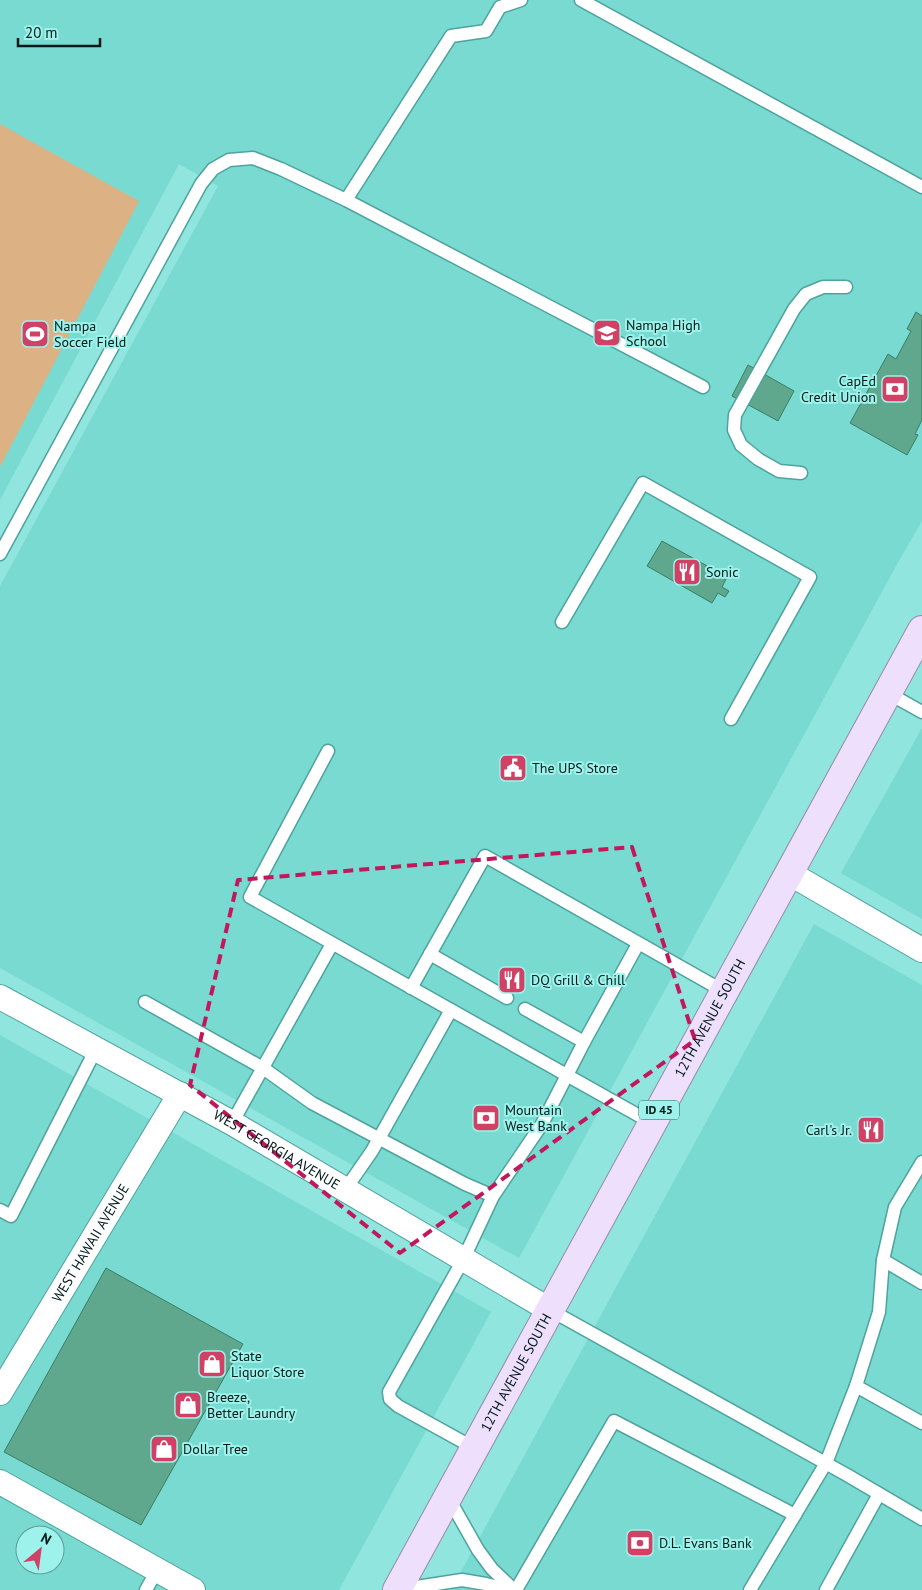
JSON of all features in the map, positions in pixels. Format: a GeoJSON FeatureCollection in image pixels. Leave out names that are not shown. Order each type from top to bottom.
{"type":"FeatureCollection","features":[{"type":"Feature","properties":{"kind":"main road","name":"12TH AVENUE SOUTH"},"geometry":{"type":"LineString","coordinates":[[397,1590],[922,630]]}},
{"type":"Feature","properties":{"kind":"street"},"geometry":{"type":"LineString","coordinates":[[789,873],[922,950]]}},
{"type":"Feature","properties":{"kind":"street","name":"WEST GEORGIA AVENUE"},"geometry":{"type":"LineString","coordinates":[[0,997],[232,1123],[550,1310]]}},
{"type":"Feature","properties":{"kind":"street","name":"WEST HAWAII AVENUE"},"geometry":{"type":"LineString","coordinates":[[0,1393],[180,1094]]}},
{"type":"Feature","properties":{"kind":"street"},"geometry":{"type":"LineString","coordinates":[[0,1482],[193,1590]]}},
{"type":"Feature","properties":{"kind":"lane"},"geometry":{"type":"LineString","coordinates":[[346,200],[452,36],[486,30],[500,7],[521,0]]}},
{"type":"Feature","properties":{"kind":"lane"},"geometry":{"type":"LineString","coordinates":[[581,0],[922,187]]}},
{"type":"Feature","properties":{"kind":"lane"},"geometry":{"type":"LineString","coordinates":[[0,554],[201,184],[213,169],[229,160],[253,158],[346,200],[703,387]]}},
{"type":"Feature","properties":{"kind":"lane"},"geometry":{"type":"LineString","coordinates":[[801,473],[778,471],[740,445],[734,430],[735,415],[794,310],[806,294],[823,287],[846,287]]}},
{"type":"Feature","properties":{"kind":"lane"},"geometry":{"type":"LineString","coordinates":[[562,622],[643,483],[810,577],[731,719]]}},
{"type":"Feature","properties":{"kind":"lane"},"geometry":{"type":"LineString","coordinates":[[888,693],[922,712]]}},
{"type":"Feature","properties":{"kind":"lane"},"geometry":{"type":"LineString","coordinates":[[328,751],[250,897],[652,1123]]}},
{"type":"Feature","properties":{"kind":"lane"},"geometry":{"type":"LineString","coordinates":[[411,988],[485,856],[725,992]]}},
{"type":"Feature","properties":{"kind":"lane"},"geometry":{"type":"LineString","coordinates":[[232,1123],[332,944]]}},
{"type":"Feature","properties":{"kind":"lane"},"geometry":{"type":"LineString","coordinates":[[474,1448],[398,1406],[390,1399],[389,1392],[463,1260],[493,1196],[542,1124],[566,1075],[638,944]]}},
{"type":"Feature","properties":{"kind":"lane"},"geometry":{"type":"LineString","coordinates":[[430,954],[507,998]]}},
{"type":"Feature","properties":{"kind":"lane"},"geometry":{"type":"LineString","coordinates":[[145,1002],[263,1068],[312,1104],[466,1184],[493,1196]]}},
{"type":"Feature","properties":{"kind":"lane"},"geometry":{"type":"LineString","coordinates":[[525,1009],[584,1042]]}},
{"type":"Feature","properties":{"kind":"lane"},"geometry":{"type":"LineString","coordinates":[[346,1190],[372,1151],[451,1010]]}},
{"type":"Feature","properties":{"kind":"lane"},"geometry":{"type":"LineString","coordinates":[[0,1210],[11,1216],[96,1049]]}},
{"type":"Feature","properties":{"kind":"lane"},"geometry":{"type":"LineString","coordinates":[[750,1590],[826,1464],[856,1386],[879,1312],[882,1260],[895,1207],[917,1182],[922,1162]]}},
{"type":"Feature","properties":{"kind":"lane"},"geometry":{"type":"LineString","coordinates":[[882,1260],[922,1283]]}},
{"type":"Feature","properties":{"kind":"lane"},"geometry":{"type":"LineString","coordinates":[[550,1310],[922,1519]]}},
{"type":"Feature","properties":{"kind":"lane"},"geometry":{"type":"LineString","coordinates":[[856,1386],[922,1423]]}},
{"type":"Feature","properties":{"kind":"lane"},"geometry":{"type":"LineString","coordinates":[[513,1590],[614,1421],[795,1515]]}},
{"type":"Feature","properties":{"kind":"lane"},"geometry":{"type":"LineString","coordinates":[[826,1590],[879,1494]]}},
{"type":"Feature","properties":{"kind":"lane"},"geometry":{"type":"LineString","coordinates":[[448,1497],[478,1550],[492,1569],[513,1590]]}},
{"type":"Feature","properties":{"kind":"lane"},"geometry":{"type":"LineString","coordinates":[[146,1590],[157,1570]]}},
{"type":"Feature","properties":{"kind":"lane"},"geometry":{"type":"LineString","coordinates":[[397,1590],[462,1580],[513,1590]]}},
{"type":"Feature","properties":{"kind":"highlighted area"},"geometry":{"type":"Polygon","coordinates":[[[632,847],[695,1040],[400,1253],[190,1085],[238,880],[632,847]]]}},
{"type":"Feature","properties":{"kind":"shaded area"},"geometry":{"type":"Polygon","coordinates":[[[0,0],[922,0],[922,521],[519,1258],[0,968],[0,586],[218,186],[179,164],[0,500],[0,0]]]}},
{"type":"Feature","properties":{"kind":"shaded area","name":"Nampa Soccer Field"},"geometry":{"type":"Polygon","coordinates":[[[0,124],[139,201],[0,467],[0,124]]]}},
{"type":"Feature","properties":{"kind":"shaded area"},"geometry":{"type":"Polygon","coordinates":[[[922,728],[922,919],[841,873],[922,728]]]}},
{"type":"Feature","properties":{"kind":"shaded area"},"geometry":{"type":"Polygon","coordinates":[[[814,924],[922,985],[922,1590],[451,1590],[814,924]]]}},
{"type":"Feature","properties":{"kind":"shaded area"},"geometry":{"type":"Polygon","coordinates":[[[0,1035],[491,1312],[339,1590],[0,1590],[0,1035]]]}},
{"type":"Feature","properties":{"kind":"building","name":"CapEd Credit Union"},"geometry":{"type":"Polygon","coordinates":[[[916,312],[922,316],[922,420],[915,434],[918,435],[907,455],[850,423],[888,354],[896,359],[911,331],[907,329],[916,312]]]}},
{"type":"Feature","properties":{"kind":"building"},"geometry":{"type":"Polygon","coordinates":[[[748,365],[794,391],[778,421],[732,396],[748,365]]]}},
{"type":"Feature","properties":{"kind":"building","name":"Sonic"},"geometry":{"type":"Polygon","coordinates":[[[662,541],[727,577],[722,587],[729,591],[725,597],[718,593],[712,603],[647,566],[662,541]]]}},
{"type":"Feature","properties":{"kind":"building"},"geometry":{"type":"Polygon","coordinates":[[[106,1268],[243,1344],[141,1525],[4,1452],[106,1268]]]}},
{"type":"Feature","properties":{"kind":"place","name":"Nampa High School"},"geometry":{"type":"Point","coordinates":[607,333]}},
{"type":"Feature","properties":{"kind":"place","name":"Nampa Soccer Field"},"geometry":{"type":"Point","coordinates":[35,334]}},
{"type":"Feature","properties":{"kind":"place","name":"CapEd Credit Union"},"geometry":{"type":"Point","coordinates":[895,389]}},
{"type":"Feature","properties":{"kind":"place","name":"Sonic"},"geometry":{"type":"Point","coordinates":[687,572]}},
{"type":"Feature","properties":{"kind":"place","name":"The UPS Store"},"geometry":{"type":"Point","coordinates":[513,768]}},
{"type":"Feature","properties":{"kind":"place","name":"DQ Grill & Chill"},"geometry":{"type":"Point","coordinates":[512,980]}},
{"type":"Feature","properties":{"kind":"place","name":"Mountain West Bank"},"geometry":{"type":"Point","coordinates":[486,1118]}},
{"type":"Feature","properties":{"kind":"place","name":"Carl's Jr."},"geometry":{"type":"Point","coordinates":[871,1130]}},
{"type":"Feature","properties":{"kind":"place","name":"State Liquor Store"},"geometry":{"type":"Point","coordinates":[212,1364]}},
{"type":"Feature","properties":{"kind":"place","name":"Breeze, Better Laundry"},"geometry":{"type":"Point","coordinates":[188,1405]}},
{"type":"Feature","properties":{"kind":"place","name":"Dollar Tree"},"geometry":{"type":"Point","coordinates":[164,1449]}},
{"type":"Feature","properties":{"kind":"place","name":"D.L. Evans Bank"},"geometry":{"type":"Point","coordinates":[640,1543]}}]}
